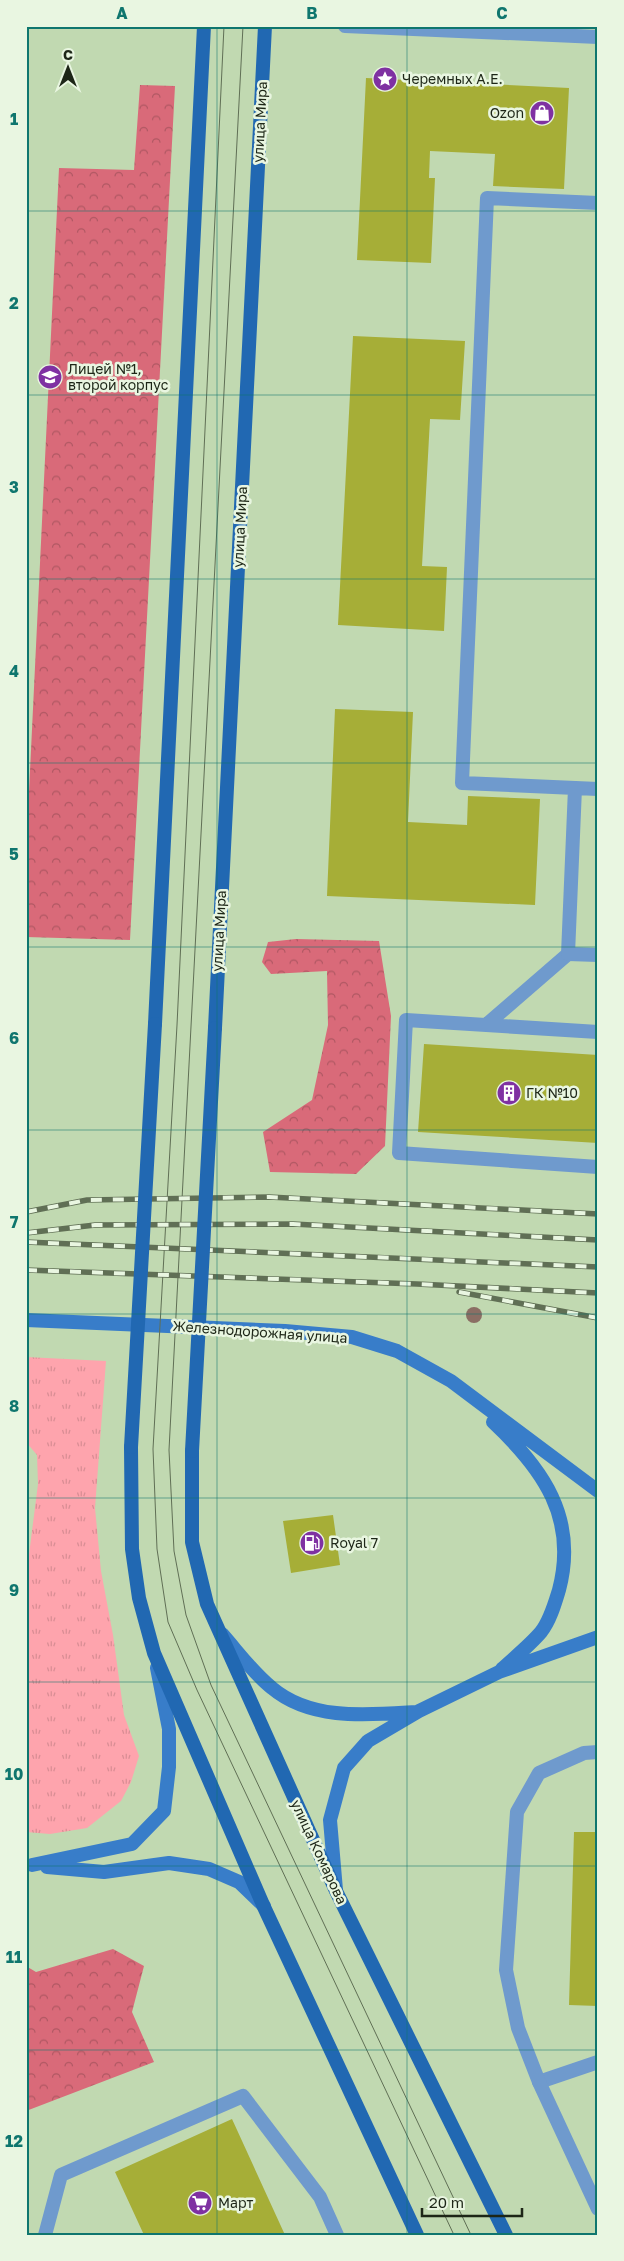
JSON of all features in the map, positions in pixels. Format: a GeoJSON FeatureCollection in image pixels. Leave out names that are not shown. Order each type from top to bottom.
{"type":"FeatureCollection","features":[{"type":"Feature","properties":{"kind":"main road"},"geometry":{"type":"LineString","coordinates":[[29,1864],[132,1844],[164,1812],[169,1767],[169,1729],[154,1653],[139,1598],[132,1549],[131,1448],[155,1024],[204,26]]}},
{"type":"Feature","properties":{"kind":"main road","name":"улица Мира"},"geometry":{"type":"LineString","coordinates":[[192,1451],[265,26]]}},
{"type":"Feature","properties":{"kind":"main road","name":"Железнодорожная улица"},"geometry":{"type":"LineString","coordinates":[[26,1320],[286,1331],[352,1337],[397,1351],[451,1382],[598,1491]]}},
{"type":"Feature","properties":{"kind":"main road"},"geometry":{"type":"LineString","coordinates":[[451,1382],[531,1460],[555,1501],[564,1533],[564,1572],[556,1601],[542,1631],[499,1672]]}},
{"type":"Feature","properties":{"kind":"main road","name":"улица Комарова"},"geometry":{"type":"LineString","coordinates":[[192,1451],[192,1542],[207,1604],[336,1891],[506,2235]]}},
{"type":"Feature","properties":{"kind":"main road"},"geometry":{"type":"LineString","coordinates":[[218,1631],[272,1688],[303,1707],[359,1715],[419,1711]]}},
{"type":"Feature","properties":{"kind":"main road"},"geometry":{"type":"LineString","coordinates":[[336,1891],[330,1820],[344,1768],[368,1741],[419,1711],[499,1672],[598,1638]]}},
{"type":"Feature","properties":{"kind":"main road"},"geometry":{"type":"LineString","coordinates":[[154,1653],[264,1906],[417,2235]]}},
{"type":"Feature","properties":{"kind":"main road"},"geometry":{"type":"LineString","coordinates":[[29,1864],[104,1872],[169,1863],[209,1869],[239,1882],[264,1906]]}},
{"type":"Feature","properties":{"kind":"street"},"geometry":{"type":"LineString","coordinates":[[345,26],[456,29],[598,37]]}},
{"type":"Feature","properties":{"kind":"street"},"geometry":{"type":"LineString","coordinates":[[598,203],[487,198],[462,783],[598,789]]}},
{"type":"Feature","properties":{"kind":"street"},"geometry":{"type":"LineString","coordinates":[[568,954],[575,788]]}},
{"type":"Feature","properties":{"kind":"street"},"geometry":{"type":"LineString","coordinates":[[486,1025],[568,954],[598,955]]}},
{"type":"Feature","properties":{"kind":"street"},"geometry":{"type":"LineString","coordinates":[[598,1032],[406,1020],[399,1153],[598,1167]]}},
{"type":"Feature","properties":{"kind":"street"},"geometry":{"type":"LineString","coordinates":[[598,1752],[584,1753],[540,1773],[517,1812],[506,1970],[518,2028],[539,2082],[598,2209]]}},
{"type":"Feature","properties":{"kind":"street"},"geometry":{"type":"LineString","coordinates":[[539,2082],[598,2062]]}},
{"type":"Feature","properties":{"kind":"street"},"geometry":{"type":"LineString","coordinates":[[45,2235],[61,2176],[243,2096],[320,2197],[337,2235]]}},
{"type":"Feature","properties":{"kind":"green space"},"geometry":{"type":"Polygon","coordinates":[[[140,85],[175,86],[130,940],[26,937],[26,854],[59,168],[134,170],[140,85]]]}},
{"type":"Feature","properties":{"kind":"green space"},"geometry":{"type":"Polygon","coordinates":[[[296,939],[379,941],[391,1016],[385,1146],[356,1174],[270,1172],[263,1132],[312,1100],[328,1025],[327,971],[271,974],[262,962],[268,942],[296,939]]]}},
{"type":"Feature","properties":{"kind":"green space"},"geometry":{"type":"Polygon","coordinates":[[[26,1357],[106,1361],[95,1508],[101,1571],[113,1635],[124,1715],[139,1756],[131,1782],[121,1801],[87,1828],[50,1834],[26,1832],[26,1578],[38,1484],[37,1455],[26,1442],[26,1357]]]}},
{"type":"Feature","properties":{"kind":"green space"},"geometry":{"type":"Polygon","coordinates":[[[113,1949],[144,1966],[132,2012],[154,2062],[26,2111],[26,1966],[36,1972],[113,1949]]]}},
{"type":"Feature","properties":{"kind":"building"},"geometry":{"type":"Polygon","coordinates":[[[366,78],[569,88],[564,189],[493,186],[495,154],[430,151],[429,178],[435,178],[431,263],[357,260],[366,78]]]}},
{"type":"Feature","properties":{"kind":"building"},"geometry":{"type":"Polygon","coordinates":[[[353,336],[465,341],[460,420],[430,419],[422,566],[447,567],[444,631],[338,625],[353,336]]]}},
{"type":"Feature","properties":{"kind":"building"},"geometry":{"type":"Polygon","coordinates":[[[335,709],[413,712],[408,822],[467,825],[468,796],[540,799],[535,905],[327,896],[335,709]]]}},
{"type":"Feature","properties":{"kind":"building","name":"ГК №10"},"geometry":{"type":"Polygon","coordinates":[[[424,1044],[598,1055],[598,1143],[418,1132],[424,1044]]]}},
{"type":"Feature","properties":{"kind":"building","name":"Royal 7"},"geometry":{"type":"Polygon","coordinates":[[[333,1515],[340,1565],[291,1573],[283,1521],[333,1515]]]}},
{"type":"Feature","properties":{"kind":"building"},"geometry":{"type":"Polygon","coordinates":[[[574,1832],[598,1832],[598,2006],[569,2005],[574,1832]]]}},
{"type":"Feature","properties":{"kind":"building","name":"Март"},"geometry":{"type":"Polygon","coordinates":[[[232,2119],[285,2235],[144,2235],[115,2172],[232,2119]]]}},
{"type":"Feature","properties":{"kind":"tram line"},"geometry":{"type":"LineString","coordinates":[[224,26],[177,1025],[153,1449],[157,1549],[168,1622],[197,1690],[454,2235]]}},
{"type":"Feature","properties":{"kind":"tram line"},"geometry":{"type":"LineString","coordinates":[[243,26],[169,1450],[174,1551],[186,1615],[211,1685],[471,2235]]}},
{"type":"Feature","properties":{"kind":"railway"},"geometry":{"type":"LineString","coordinates":[[26,1212],[87,1200],[269,1197],[598,1214]]}},
{"type":"Feature","properties":{"kind":"railway"},"geometry":{"type":"LineString","coordinates":[[26,1233],[95,1225],[293,1224],[598,1240]]}},
{"type":"Feature","properties":{"kind":"railway"},"geometry":{"type":"LineString","coordinates":[[26,1242],[598,1267]]}},
{"type":"Feature","properties":{"kind":"railway"},"geometry":{"type":"LineString","coordinates":[[26,1270],[417,1284],[598,1293]]}},
{"type":"Feature","properties":{"kind":"railway"},"geometry":{"type":"LineString","coordinates":[[459,1292],[598,1318]]}},
{"type":"Feature","properties":{"kind":"place","name":"Черемных А.Е."},"geometry":{"type":"Point","coordinates":[385,79]}},
{"type":"Feature","properties":{"kind":"place","name":"Ozon"},"geometry":{"type":"Point","coordinates":[542,113]}},
{"type":"Feature","properties":{"kind":"place","name":"Лицей №1, второй корпус"},"geometry":{"type":"Point","coordinates":[50,377]}},
{"type":"Feature","properties":{"kind":"place","name":"ГК №10"},"geometry":{"type":"Point","coordinates":[509,1093]}},
{"type":"Feature","properties":{"kind":"place","name":"Royal 7"},"geometry":{"type":"Point","coordinates":[312,1543]}},
{"type":"Feature","properties":{"kind":"place","name":"Март"},"geometry":{"type":"Point","coordinates":[200,2203]}}]}
